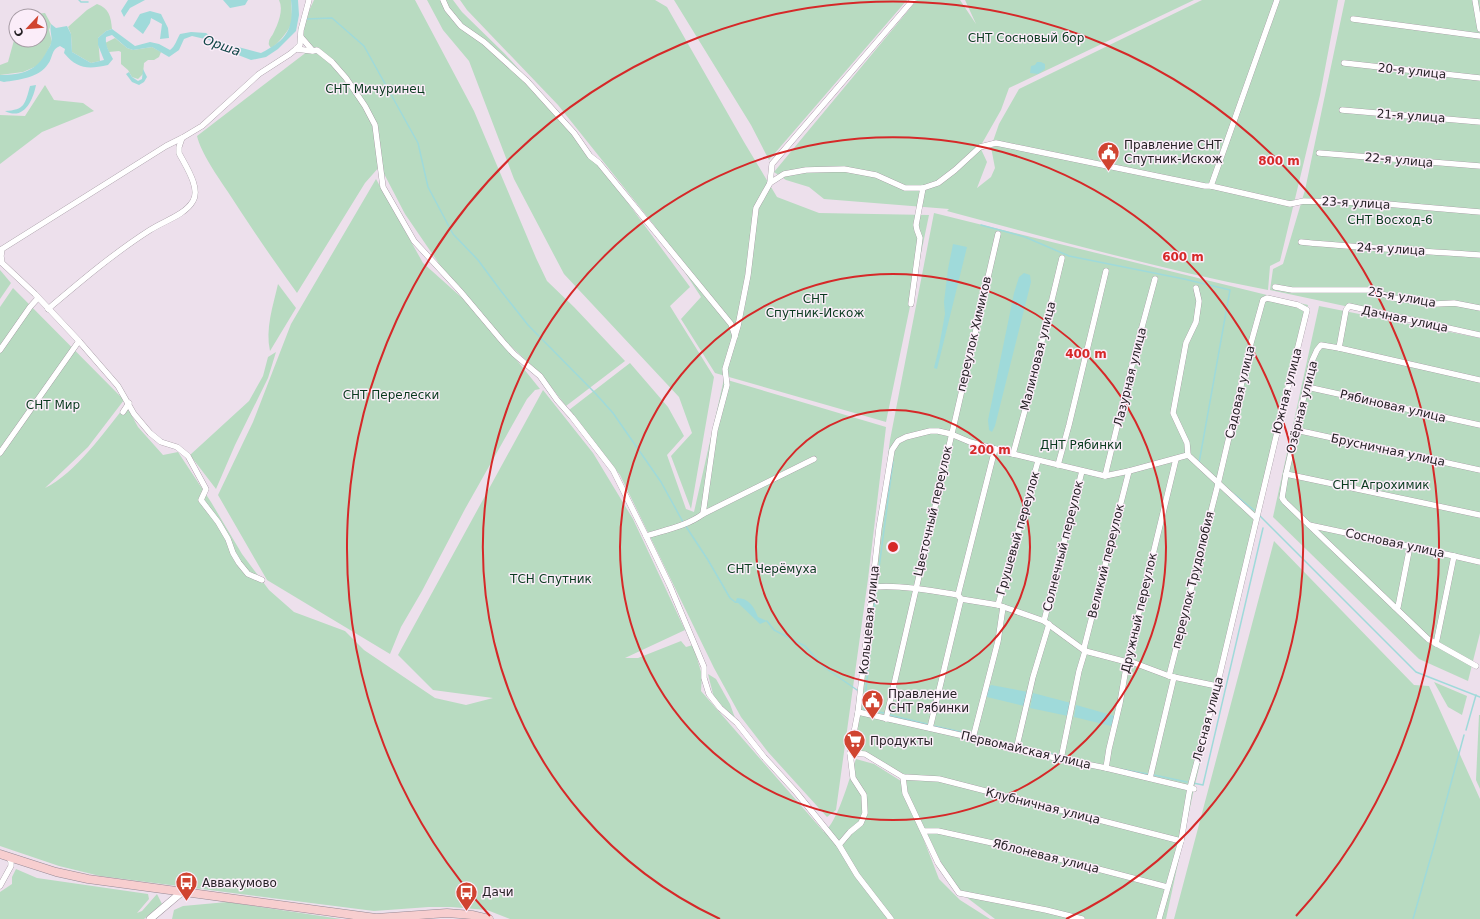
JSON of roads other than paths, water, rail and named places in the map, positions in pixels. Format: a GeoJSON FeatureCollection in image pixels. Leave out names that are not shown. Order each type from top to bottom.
{"type":"FeatureCollection","features":[{"type":"Feature","properties":{"kind":"main road"},"geometry":{"type":"LineString","coordinates":[[0,854],[56,872],[88,879],[376,918],[447,913],[489,919]]}},
{"type":"Feature","properties":{"kind":"street"},"geometry":{"type":"LineString","coordinates":[[262,580],[248,574],[239,564],[228,539],[218,522],[201,500],[206,489],[188,456],[177,447],[161,442],[150,433],[134,414],[118,386],[79,340],[2,263],[0,256],[2,249],[166,146],[202,126],[259,74],[290,54],[300,45],[301,30],[309,0]]}},
{"type":"Feature","properties":{"kind":"street"},"geometry":{"type":"LineString","coordinates":[[443,0],[447,9],[461,26],[484,42],[527,81],[574,133],[590,156],[599,164],[731,324],[736,336]]}},
{"type":"Feature","properties":{"kind":"street"},"geometry":{"type":"LineString","coordinates":[[703,514],[715,430],[727,385],[725,370],[736,336],[748,275],[756,208],[770,183],[772,164],[913,0]]}},
{"type":"Feature","properties":{"kind":"street"},"geometry":{"type":"LineString","coordinates":[[1211,186],[1278,0]]}},
{"type":"Feature","properties":{"kind":"street"},"geometry":{"type":"LineString","coordinates":[[1475,0],[1480,29]]}},
{"type":"Feature","properties":{"kind":"street"},"geometry":{"type":"LineString","coordinates":[[1354,19],[1480,36]]}},
{"type":"Feature","properties":{"kind":"street"},"geometry":{"type":"LineString","coordinates":[[301,37],[313,51]]}},
{"type":"Feature","properties":{"kind":"street"},"geometry":{"type":"LineString","coordinates":[[296,49],[317,50],[332,62],[346,78],[365,106],[375,125],[383,187],[414,241],[460,291],[514,354],[540,376],[557,400],[613,470],[670,586],[704,667],[704,678],[709,694],[796,792],[839,845],[857,875],[891,919]]}},
{"type":"Feature","properties":{"kind":"street","name":"20-я улица"},"geometry":{"type":"LineString","coordinates":[[1344,63],[1480,78]]}},
{"type":"Feature","properties":{"kind":"street","name":"21-я улица"},"geometry":{"type":"LineString","coordinates":[[1342,110],[1480,122]]}},
{"type":"Feature","properties":{"kind":"street"},"geometry":{"type":"LineString","coordinates":[[48,309],[96,270],[150,230],[183,211],[193,201],[196,187],[179,153],[182,138]]}},
{"type":"Feature","properties":{"kind":"street","name":"23-я улица"},"geometry":{"type":"LineString","coordinates":[[923,188],[938,183],[956,170],[980,147],[996,143],[1211,186],[1290,204],[1304,201],[1375,204],[1480,212]]}},
{"type":"Feature","properties":{"kind":"street","name":"22-я улица"},"geometry":{"type":"LineString","coordinates":[[1319,153],[1480,166]]}},
{"type":"Feature","properties":{"kind":"street"},"geometry":{"type":"LineString","coordinates":[[770,183],[784,174],[806,170],[844,169],[876,175],[905,188],[923,188],[916,225],[916,230],[920,238],[911,304]]}},
{"type":"Feature","properties":{"kind":"street","name":"переулок Химиков"},"geometry":{"type":"LineString","coordinates":[[951,434],[998,234]]}},
{"type":"Feature","properties":{"kind":"street","name":"24-я улица"},"geometry":{"type":"LineString","coordinates":[[1301,242],[1367,249],[1401,249],[1480,255]]}},
{"type":"Feature","properties":{"kind":"street","name":"Малиновая улица"},"geometry":{"type":"LineString","coordinates":[[1013,454],[1028,399],[1062,258]]}},
{"type":"Feature","properties":{"kind":"street"},"geometry":{"type":"LineString","coordinates":[[1058,465],[1106,271]]}},
{"type":"Feature","properties":{"kind":"street","name":"Лазурная улица"},"geometry":{"type":"LineString","coordinates":[[1105,476],[1155,279]]}},
{"type":"Feature","properties":{"kind":"street","name":"25-я улица"},"geometry":{"type":"LineString","coordinates":[[1275,287],[1292,290],[1371,290],[1394,298],[1436,304],[1460,304],[1480,308]]}},
{"type":"Feature","properties":{"kind":"street"},"geometry":{"type":"LineString","coordinates":[[1196,288],[1199,301],[1196,322],[1186,343],[1173,413],[1187,443],[1188,456],[1256,518]]}},
{"type":"Feature","properties":{"kind":"street"},"geometry":{"type":"LineString","coordinates":[[0,350],[38,298]]}},
{"type":"Feature","properties":{"kind":"street","name":"Южная улица"},"geometry":{"type":"LineString","coordinates":[[1256,518],[1307,310],[1298,305],[1267,298],[1263,300]]}},
{"type":"Feature","properties":{"kind":"street","name":"Садовая улица"},"geometry":{"type":"LineString","coordinates":[[1218,484],[1263,300]]}},
{"type":"Feature","properties":{"kind":"street","name":"Дачная улица"},"geometry":{"type":"LineString","coordinates":[[1339,348],[1346,310],[1349,306],[1480,335]]}},
{"type":"Feature","properties":{"kind":"street"},"geometry":{"type":"LineString","coordinates":[[0,453],[79,340]]}},
{"type":"Feature","properties":{"kind":"street","name":"Озёрная улица"},"geometry":{"type":"LineString","coordinates":[[1309,525],[1282,498],[1286,474],[1312,361],[1320,345],[1480,380]]}},
{"type":"Feature","properties":{"kind":"street","name":"Рябиновая улица"},"geometry":{"type":"LineString","coordinates":[[1307,387],[1480,425]]}},
{"type":"Feature","properties":{"kind":"street"},"geometry":{"type":"LineString","coordinates":[[123,412],[129,403]]}},
{"type":"Feature","properties":{"kind":"street","name":"Брусничная улица"},"geometry":{"type":"LineString","coordinates":[[1296,430],[1480,470]]}},
{"type":"Feature","properties":{"kind":"street","name":"Кольцевая улица"},"geometry":{"type":"LineString","coordinates":[[839,845],[850,832],[861,823],[865,813],[864,795],[853,778],[850,753],[858,712],[879,528],[894,445],[906,437],[930,431],[938,431],[951,434],[970,442],[1038,461],[1105,476],[1188,456]]}},
{"type":"Feature","properties":{"kind":"street","name":"Цветочный переулок"},"geometry":{"type":"LineString","coordinates":[[886,719],[951,434]]}},
{"type":"Feature","properties":{"kind":"street"},"geometry":{"type":"LineString","coordinates":[[930,728],[959,597],[995,449]]}},
{"type":"Feature","properties":{"kind":"street"},"geometry":{"type":"LineString","coordinates":[[646,536],[696,519],[703,514],[814,459]]}},
{"type":"Feature","properties":{"kind":"street","name":"Дружный переулок"},"geometry":{"type":"LineString","coordinates":[[1106,768],[1127,662],[1176,459]]}},
{"type":"Feature","properties":{"kind":"street","name":"Грушевый переулок"},"geometry":{"type":"LineString","coordinates":[[973,738],[998,641],[1001,606],[1038,461]]}},
{"type":"Feature","properties":{"kind":"street","name":"Солнечный переулок"},"geometry":{"type":"LineString","coordinates":[[1016,750],[1082,471]]}},
{"type":"Feature","properties":{"kind":"street","name":"Великий переулок"},"geometry":{"type":"LineString","coordinates":[[1061,759],[1079,671],[1085,651],[1084,648],[1129,471]]}},
{"type":"Feature","properties":{"kind":"street"},"geometry":{"type":"LineString","coordinates":[[1286,474],[1480,515]]}},
{"type":"Feature","properties":{"kind":"street","name":"переулок Трудолюбия"},"geometry":{"type":"LineString","coordinates":[[1150,778],[1172,676],[1218,484]]}},
{"type":"Feature","properties":{"kind":"street","name":"Лесная улица"},"geometry":{"type":"LineString","coordinates":[[1159,919],[1181,841],[1192,788],[1256,518]]}},
{"type":"Feature","properties":{"kind":"street"},"geometry":{"type":"LineString","coordinates":[[1309,525],[1428,639],[1476,666]]}},
{"type":"Feature","properties":{"kind":"street","name":"Сосновая улица"},"geometry":{"type":"LineString","coordinates":[[1309,525],[1480,562]]}},
{"type":"Feature","properties":{"kind":"street"},"geometry":{"type":"LineString","coordinates":[[1395,607],[1398,607],[1410,546]]}},
{"type":"Feature","properties":{"kind":"street"},"geometry":{"type":"LineString","coordinates":[[1436,644],[1454,556]]}},
{"type":"Feature","properties":{"kind":"street"},"geometry":{"type":"LineString","coordinates":[[873,587],[888,586],[916,588],[1001,606],[1046,622],[1085,651],[1127,662],[1129,661],[1172,676],[1217,686]]}},
{"type":"Feature","properties":{"kind":"street","name":"Первомайская улица"},"geometry":{"type":"LineString","coordinates":[[858,712],[973,738],[1016,750],[1106,768],[1192,788]]}},
{"type":"Feature","properties":{"kind":"street"},"geometry":{"type":"LineString","coordinates":[[850,753],[865,754],[903,777],[905,793],[938,863],[959,893],[1046,910],[1082,919]]}},
{"type":"Feature","properties":{"kind":"street","name":"Клубничная улица"},"geometry":{"type":"LineString","coordinates":[[903,777],[939,779],[1181,841]]}},
{"type":"Feature","properties":{"kind":"street","name":"Яблоневая улица"},"geometry":{"type":"LineString","coordinates":[[924,831],[938,831],[1026,850],[1167,887]]}},
{"type":"Feature","properties":{"kind":"street"},"geometry":{"type":"LineString","coordinates":[[0,886],[11,866],[12,862],[9,857]]}},
{"type":"Feature","properties":{"kind":"street"},"geometry":{"type":"LineString","coordinates":[[150,919],[183,891]]}},
{"type":"Feature","properties":{"kind":"water"},"geometry":{"type":"Polygon","coordinates":[[[128,0],[145,0],[130,8],[124,17],[121,11],[128,0]]]}},
{"type":"Feature","properties":{"kind":"water"},"geometry":{"type":"Polygon","coordinates":[[[223,0],[248,0],[245,5],[230,8],[223,0]]]}},
{"type":"Feature","properties":{"kind":"water","name":"Орша"},"geometry":{"type":"Polygon","coordinates":[[[291,0],[298,0],[299,15],[296,31],[278,49],[266,57],[251,60],[233,53],[224,52],[209,40],[192,36],[184,39],[179,50],[169,57],[152,47],[133,50],[127,48],[112,35],[106,37],[107,46],[113,59],[108,65],[84,67],[69,59],[64,53],[65,49],[60,46],[55,49],[50,62],[44,69],[34,75],[28,78],[4,82],[0,81],[0,75],[22,73],[39,63],[51,44],[51,24],[56,28],[67,26],[71,34],[72,52],[91,63],[104,60],[98,45],[98,38],[106,31],[112,29],[135,46],[150,42],[159,44],[170,50],[175,45],[180,34],[191,32],[206,33],[214,39],[227,44],[261,53],[277,43],[287,32],[291,19],[291,0]]]}},
{"type":"Feature","properties":{"kind":"water"},"geometry":{"type":"Polygon","coordinates":[[[150,11],[161,14],[168,28],[169,38],[160,39],[162,24],[151,18],[150,23],[143,34],[133,26],[140,14],[150,11]]]}},
{"type":"Feature","properties":{"kind":"water"},"geometry":{"type":"Polygon","coordinates":[[[1037,62],[1045,64],[1045,69],[1038,74],[1030,73],[1031,66],[1035,65],[1037,62]]]}},
{"type":"Feature","properties":{"kind":"water"},"geometry":{"type":"Polygon","coordinates":[[[143,69],[147,77],[144,82],[139,85],[132,82],[126,74],[129,72],[132,77],[138,81],[142,79],[143,69]]]}},
{"type":"Feature","properties":{"kind":"water"},"geometry":{"type":"Polygon","coordinates":[[[36,85],[33,97],[22,111],[12,113],[5,111],[17,109],[23,105],[30,86],[36,85]]]}},
{"type":"Feature","properties":{"kind":"water"},"geometry":{"type":"Polygon","coordinates":[[[953,244],[967,247],[937,369],[934,368],[945,314],[944,302],[953,244]]]}},
{"type":"Feature","properties":{"kind":"water"},"geometry":{"type":"Polygon","coordinates":[[[1024,273],[1030,275],[1031,282],[995,426],[992,432],[989,430],[988,420],[1014,293],[1019,277],[1024,273]]]}},
{"type":"Feature","properties":{"kind":"water"},"geometry":{"type":"Polygon","coordinates":[[[737,598],[748,601],[758,617],[767,621],[760,624],[738,603],[735,603],[737,598]]]}},
{"type":"Feature","properties":{"kind":"water"},"geometry":{"type":"Polygon","coordinates":[[[991,685],[1028,692],[1024,706],[987,697],[987,690],[991,685]]]}},
{"type":"Feature","properties":{"kind":"water"},"geometry":{"type":"Polygon","coordinates":[[[1033,693],[1071,703],[1068,716],[1030,708],[1033,693]]]}},
{"type":"Feature","properties":{"kind":"water"},"geometry":{"type":"Polygon","coordinates":[[[1076,705],[1115,716],[1111,726],[1074,717],[1076,705]]]}},
{"type":"Feature","properties":{"kind":"waterway"},"geometry":{"type":"LineString","coordinates":[[79,0],[81,2],[88,2]]}},
{"type":"Feature","properties":{"kind":"waterway"},"geometry":{"type":"LineString","coordinates":[[306,19],[332,18],[364,46],[418,143],[428,187],[453,234],[478,260],[528,325],[613,413],[661,482],[683,522]]}},
{"type":"Feature","properties":{"kind":"waterway"},"geometry":{"type":"LineString","coordinates":[[981,225],[1025,237],[1069,256],[1184,279],[1230,290],[1199,463]]}},
{"type":"Feature","properties":{"kind":"waterway"},"geometry":{"type":"LineString","coordinates":[[877,583],[893,462]]}},
{"type":"Feature","properties":{"kind":"waterway"},"geometry":{"type":"LineString","coordinates":[[1234,494],[1254,510]]}},
{"type":"Feature","properties":{"kind":"waterway"},"geometry":{"type":"LineString","coordinates":[[1260,516],[1416,672],[1480,697]]}},
{"type":"Feature","properties":{"kind":"waterway"},"geometry":{"type":"LineString","coordinates":[[685,525],[708,560],[730,598],[735,602]]}},
{"type":"Feature","properties":{"kind":"waterway"},"geometry":{"type":"LineString","coordinates":[[1193,783],[1203,785],[1263,528]]}},
{"type":"Feature","properties":{"kind":"waterway"},"geometry":{"type":"LineString","coordinates":[[876,591],[864,709],[884,713]]}},
{"type":"Feature","properties":{"kind":"waterway"},"geometry":{"type":"LineString","coordinates":[[767,621],[774,630],[805,646],[824,667],[857,690]]}},
{"type":"Feature","properties":{"kind":"waterway"},"geometry":{"type":"LineString","coordinates":[[1466,730],[1476,695]]}},
{"type":"Feature","properties":{"kind":"waterway"},"geometry":{"type":"LineString","coordinates":[[890,715],[927,724]]}},
{"type":"Feature","properties":{"kind":"waterway"},"geometry":{"type":"LineString","coordinates":[[934,726],[971,734]]}},
{"type":"Feature","properties":{"kind":"waterway"},"geometry":{"type":"LineString","coordinates":[[1413,919],[1464,735]]}},
{"type":"Feature","properties":{"kind":"waterway"},"geometry":{"type":"LineString","coordinates":[[977,736],[1014,746]]}},
{"type":"Feature","properties":{"kind":"waterway"},"geometry":{"type":"LineString","coordinates":[[1021,747],[1060,756]]}},
{"type":"Feature","properties":{"kind":"waterway"},"geometry":{"type":"LineString","coordinates":[[1120,769],[1148,774]]}},
{"type":"Feature","properties":{"kind":"waterway"},"geometry":{"type":"LineString","coordinates":[[1154,775],[1187,782]]}},
{"type":"Feature","properties":{"kind":"place","name":"Правление СНТ Спутник-Искож"},"geometry":{"type":"Point","coordinates":[1109,172]}},
{"type":"Feature","properties":{"kind":"place","name":"Правление СНТ Рябинки"},"geometry":{"type":"Point","coordinates":[873,720]}},
{"type":"Feature","properties":{"kind":"place","name":"Продукты"},"geometry":{"type":"Point","coordinates":[854,760]}},
{"type":"Feature","properties":{"kind":"place","name":"Аввакумово"},"geometry":{"type":"Point","coordinates":[187,902]}},
{"type":"Feature","properties":{"kind":"place","name":"Дачи"},"geometry":{"type":"Point","coordinates":[467,912]}},
{"type":"Feature","properties":{"kind":"park label","name":"СНТ Сосновый бор"},"geometry":{"type":"Point","coordinates":[1026,38]}},
{"type":"Feature","properties":{"kind":"park label","name":"СНТ Мичуринец"},"geometry":{"type":"Point","coordinates":[375,89]}},
{"type":"Feature","properties":{"kind":"park label","name":"СНТ Восход-6"},"geometry":{"type":"Point","coordinates":[1390,220]}},
{"type":"Feature","properties":{"kind":"park label","name":"СНТ Спутник-Искож"},"geometry":{"type":"Point","coordinates":[815,306]}},
{"type":"Feature","properties":{"kind":"park label","name":"СНТ Перелески"},"geometry":{"type":"Point","coordinates":[391,395]}},
{"type":"Feature","properties":{"kind":"park label","name":"СНТ Мир"},"geometry":{"type":"Point","coordinates":[53,405]}},
{"type":"Feature","properties":{"kind":"park label","name":"ДНТ Рябинки"},"geometry":{"type":"Point","coordinates":[1081,445]}},
{"type":"Feature","properties":{"kind":"park label","name":"СНТ Агрохимик"},"geometry":{"type":"Point","coordinates":[1381,485]}},
{"type":"Feature","properties":{"kind":"park label","name":"СНТ Черёмуха"},"geometry":{"type":"Point","coordinates":[772,569]}},
{"type":"Feature","properties":{"kind":"park label","name":"ТСН Спутник"},"geometry":{"type":"Point","coordinates":[551,579]}}]}
